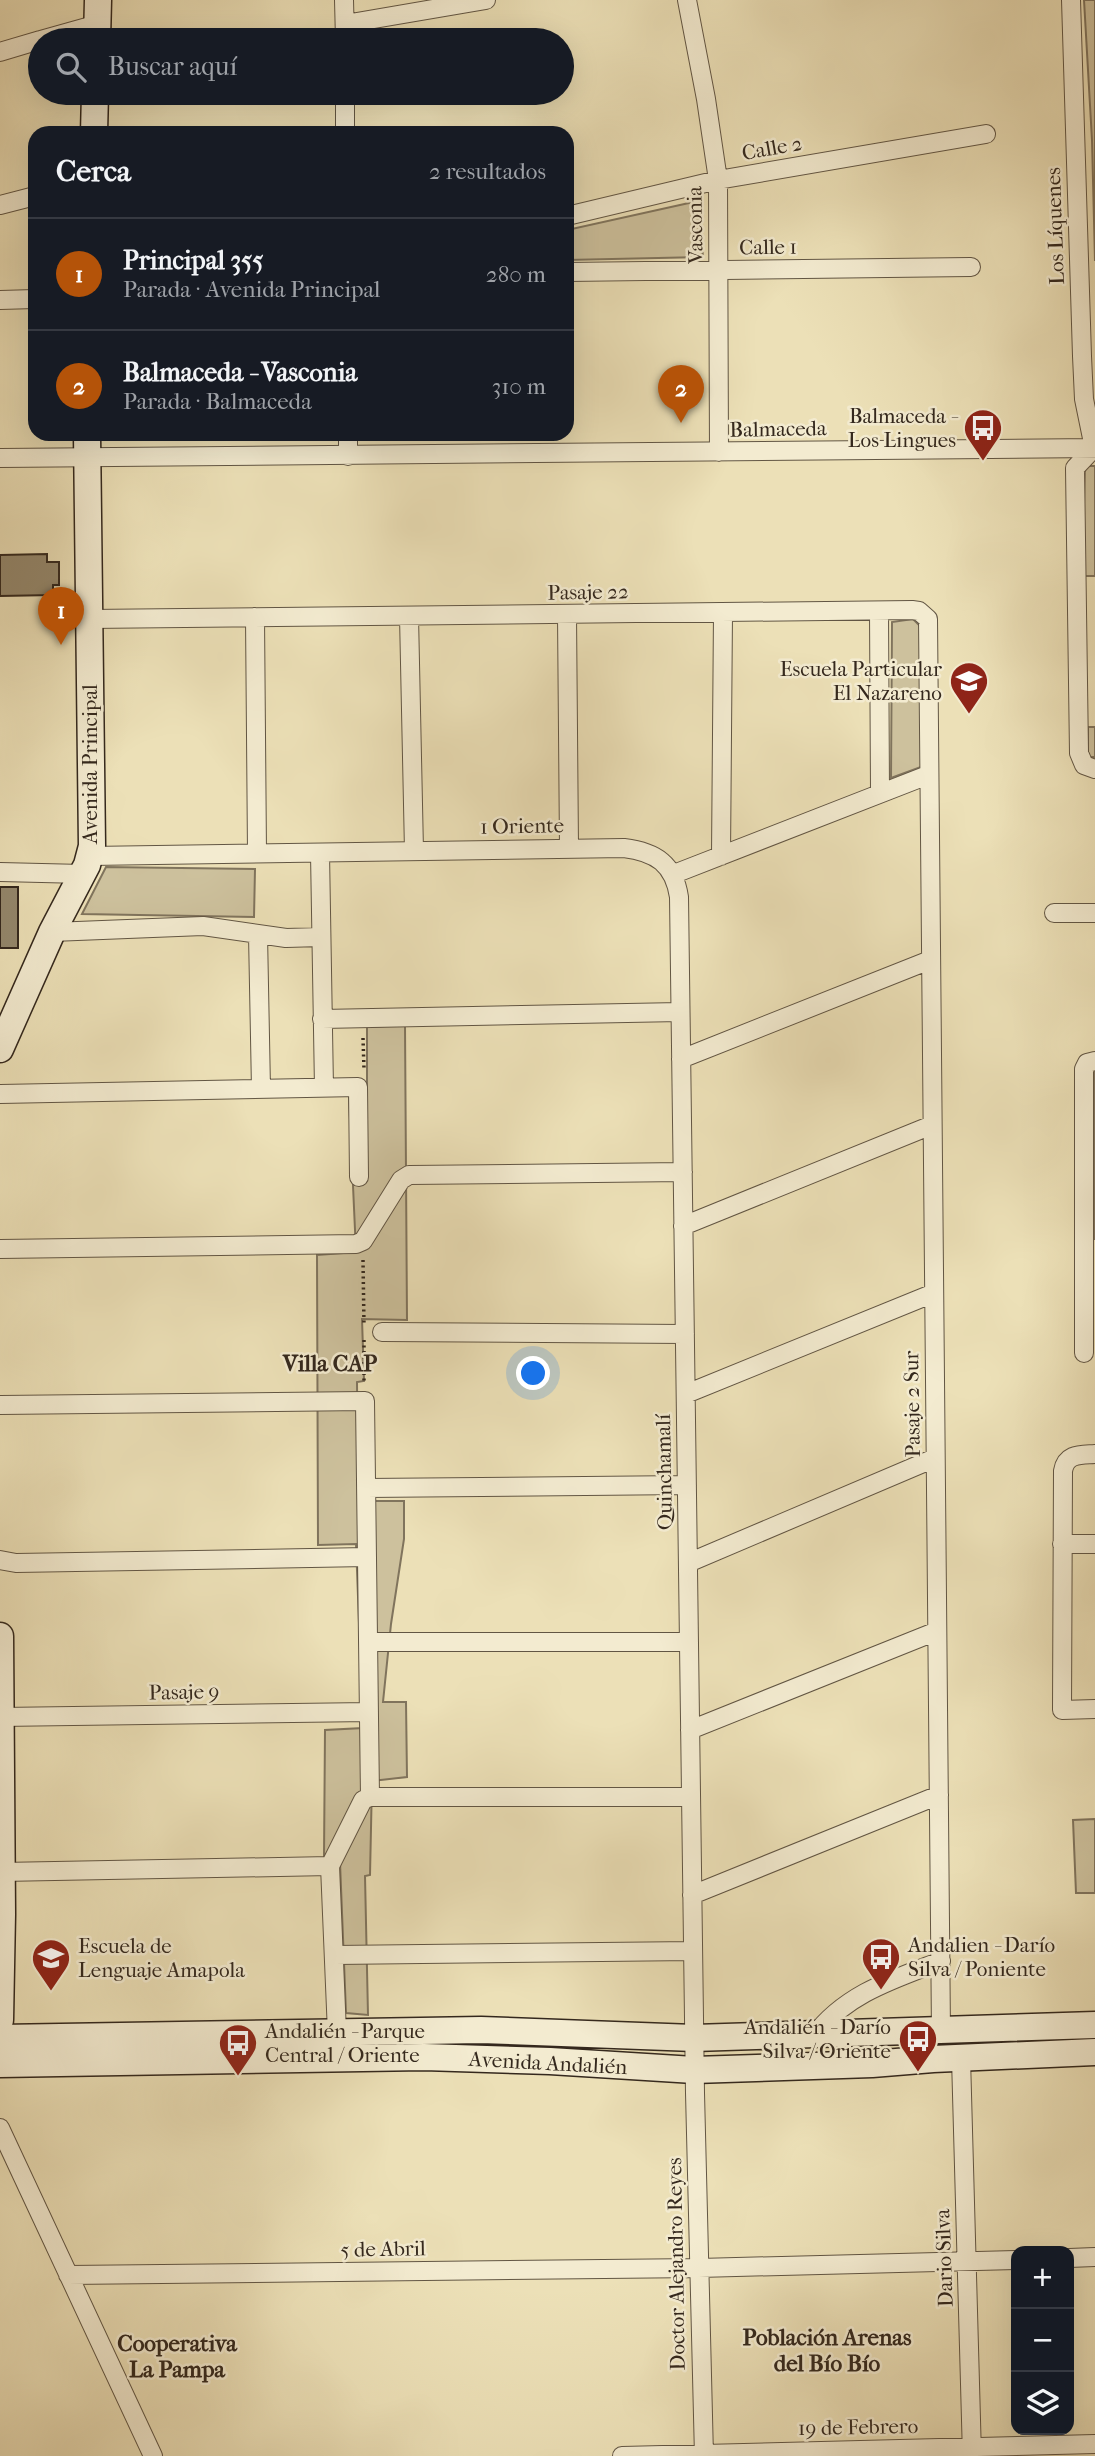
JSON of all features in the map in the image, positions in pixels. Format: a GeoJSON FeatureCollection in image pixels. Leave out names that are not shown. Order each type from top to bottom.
{"type":"FeatureCollection","features":[{"type":"Feature","properties":{"kind":"main road"},"geometry":{"type":"LineString","coordinates":[[94,126],[95,105]]}},
{"type":"Feature","properties":{"kind":"main road","name":"Avenida Principal"},"geometry":{"type":"LineString","coordinates":[[2,1038],[86,865],[93,837],[87,446]]}},
{"type":"Feature","properties":{"kind":"main road"},"geometry":{"type":"LineString","coordinates":[[0,1636],[0,2020]]}},
{"type":"Feature","properties":{"kind":"main road","name":"Avenida Andalién"},"geometry":{"type":"LineString","coordinates":[[0,2038],[554,2031],[694,2038],[1095,2025]]}},
{"type":"Feature","properties":{"kind":"main road","name":"Avenida Andalién"},"geometry":{"type":"LineString","coordinates":[[0,2064],[424,2057],[694,2070],[1095,2052]]}},
{"type":"Feature","properties":{"kind":"street"},"geometry":{"type":"LineString","coordinates":[[344,0],[345,28]]}},
{"type":"Feature","properties":{"kind":"street"},"geometry":{"type":"LineString","coordinates":[[363,28],[486,0]]}},
{"type":"Feature","properties":{"kind":"street","name":"Vasconia"},"geometry":{"type":"LineString","coordinates":[[687,0],[718,180],[719,452]]}},
{"type":"Feature","properties":{"kind":"street","name":"Los Líquenes"},"geometry":{"type":"LineString","coordinates":[[1071,0],[1084,399],[1094,448]]}},
{"type":"Feature","properties":{"kind":"street"},"geometry":{"type":"LineString","coordinates":[[78,28],[97,22]]}},
{"type":"Feature","properties":{"kind":"street"},"geometry":{"type":"LineString","coordinates":[[0,52],[28,44]]}},
{"type":"Feature","properties":{"kind":"street"},"geometry":{"type":"LineString","coordinates":[[345,105],[345,126]]}},
{"type":"Feature","properties":{"kind":"street","name":"Calle 2"},"geometry":{"type":"LineString","coordinates":[[574,214],[718,180],[986,134]]}},
{"type":"Feature","properties":{"kind":"street"},"geometry":{"type":"LineString","coordinates":[[0,205],[28,198]]}},
{"type":"Feature","properties":{"kind":"street","name":"Calle 1"},"geometry":{"type":"LineString","coordinates":[[574,272],[971,267]]}},
{"type":"Feature","properties":{"kind":"street"},"geometry":{"type":"LineString","coordinates":[[0,300],[28,299]]}},
{"type":"Feature","properties":{"kind":"street"},"geometry":{"type":"LineString","coordinates":[[348,441],[348,456]]}},
{"type":"Feature","properties":{"kind":"street","name":"Balmaceda"},"geometry":{"type":"LineString","coordinates":[[0,458],[87,446],[348,456],[1094,448]]}},
{"type":"Feature","properties":{"kind":"street"},"geometry":{"type":"LineString","coordinates":[[1094,448],[1076,468],[1079,753],[1084,765],[1095,769]]}},
{"type":"Feature","properties":{"kind":"street"},"geometry":{"type":"LineString","coordinates":[[879,611],[880,793]]}},
{"type":"Feature","properties":{"kind":"street","name":"Pasaje 22"},"geometry":{"type":"LineString","coordinates":[[89,619],[919,611],[928,619],[928,775]]}},
{"type":"Feature","properties":{"kind":"street"},"geometry":{"type":"LineString","coordinates":[[721,856],[723,613]]}},
{"type":"Feature","properties":{"kind":"street"},"geometry":{"type":"LineString","coordinates":[[567,615],[569,848]]}},
{"type":"Feature","properties":{"kind":"street"},"geometry":{"type":"LineString","coordinates":[[410,616],[414,851]]}},
{"type":"Feature","properties":{"kind":"street"},"geometry":{"type":"LineString","coordinates":[[255,617],[257,853]]}},
{"type":"Feature","properties":{"kind":"street"},"geometry":{"type":"LineString","coordinates":[[674,874],[928,775]]}},
{"type":"Feature","properties":{"kind":"street","name":"Pasaje 2 Sur"},"geometry":{"type":"LineString","coordinates":[[928,775],[941,2032]]}},
{"type":"Feature","properties":{"kind":"street","name":"1 Oriente"},"geometry":{"type":"LineString","coordinates":[[0,872],[257,853],[569,848],[634,849],[653,856],[674,874]]}},
{"type":"Feature","properties":{"kind":"street"},"geometry":{"type":"LineString","coordinates":[[320,853],[324,1088]]}},
{"type":"Feature","properties":{"kind":"street","name":"Quinchamalí"},"geometry":{"type":"LineString","coordinates":[[674,874],[679,897],[694,2070]]}},
{"type":"Feature","properties":{"kind":"street"},"geometry":{"type":"LineString","coordinates":[[1054,913],[1095,913]]}},
{"type":"Feature","properties":{"kind":"street"},"geometry":{"type":"LineString","coordinates":[[52,932],[204,926],[286,938],[321,937]]}},
{"type":"Feature","properties":{"kind":"street"},"geometry":{"type":"LineString","coordinates":[[258,934],[261,1089]]}},
{"type":"Feature","properties":{"kind":"street"},"geometry":{"type":"LineString","coordinates":[[681,1059],[930,960]]}},
{"type":"Feature","properties":{"kind":"street"},"geometry":{"type":"LineString","coordinates":[[323,1019],[680,1012]]}},
{"type":"Feature","properties":{"kind":"street"},"geometry":{"type":"LineString","coordinates":[[1084,1353],[1089,1254],[1084,1069],[1091,1062]]}},
{"type":"Feature","properties":{"kind":"street"},"geometry":{"type":"LineString","coordinates":[[0,1094],[358,1087],[359,1177]]}},
{"type":"Feature","properties":{"kind":"street"},"geometry":{"type":"LineString","coordinates":[[683,1226],[932,1125]]}},
{"type":"Feature","properties":{"kind":"street"},"geometry":{"type":"LineString","coordinates":[[0,1250],[356,1244],[363,1241],[405,1177],[683,1172]]}},
{"type":"Feature","properties":{"kind":"street"},"geometry":{"type":"LineString","coordinates":[[686,1394],[934,1293]]}},
{"type":"Feature","properties":{"kind":"street"},"geometry":{"type":"LineString","coordinates":[[382,1332],[685,1334]]}},
{"type":"Feature","properties":{"kind":"street"},"geometry":{"type":"LineString","coordinates":[[0,1405],[365,1401],[370,1797]]}},
{"type":"Feature","properties":{"kind":"street"},"geometry":{"type":"LineString","coordinates":[[1095,1454],[1073,1456],[1068,1459],[1063,1471],[1062,1710],[1095,1709]]}},
{"type":"Feature","properties":{"kind":"street"},"geometry":{"type":"LineString","coordinates":[[688,1563],[936,1458]]}},
{"type":"Feature","properties":{"kind":"street"},"geometry":{"type":"LineString","coordinates":[[366,1488],[687,1485]]}},
{"type":"Feature","properties":{"kind":"street"},"geometry":{"type":"LineString","coordinates":[[1062,1544],[1095,1544]]}},
{"type":"Feature","properties":{"kind":"street"},"geometry":{"type":"LineString","coordinates":[[0,1560],[16,1563],[367,1557]]}},
{"type":"Feature","properties":{"kind":"street"},"geometry":{"type":"LineString","coordinates":[[690,1730],[937,1631]]}},
{"type":"Feature","properties":{"kind":"street"},"geometry":{"type":"LineString","coordinates":[[368,1642],[689,1642]]}},
{"type":"Feature","properties":{"kind":"street","name":"Pasaje 9"},"geometry":{"type":"LineString","coordinates":[[1,1717],[369,1712]]}},
{"type":"Feature","properties":{"kind":"street"},"geometry":{"type":"LineString","coordinates":[[692,1895],[939,1796]]}},
{"type":"Feature","properties":{"kind":"street"},"geometry":{"type":"LineString","coordinates":[[337,2033],[330,1866],[363,1800],[370,1797],[691,1797]]}},
{"type":"Feature","properties":{"kind":"street"},"geometry":{"type":"LineString","coordinates":[[2,1872],[330,1866]]}},
{"type":"Feature","properties":{"kind":"street"},"geometry":{"type":"LineString","coordinates":[[335,1955],[693,1951]]}},
{"type":"Feature","properties":{"kind":"street"},"geometry":{"type":"LineString","coordinates":[[814,2036],[832,2014],[859,1995],[882,1983],[941,1961]]}},
{"type":"Feature","properties":{"kind":"street","name":"Dario Silva"},"geometry":{"type":"LineString","coordinates":[[961,2058],[972,2451]]}},
{"type":"Feature","properties":{"kind":"street","name":"Doctor Alejandro Reyes"},"geometry":{"type":"LineString","coordinates":[[694,2070],[704,2455]]}},
{"type":"Feature","properties":{"kind":"street"},"geometry":{"type":"LineString","coordinates":[[0,2128],[153,2456]]}},
{"type":"Feature","properties":{"kind":"street"},"geometry":{"type":"LineString","coordinates":[[1074,2258],[1095,2257]]}},
{"type":"Feature","properties":{"kind":"street","name":"5 de Abril"},"geometry":{"type":"LineString","coordinates":[[68,2275],[699,2268],[1011,2260]]}},
{"type":"Feature","properties":{"kind":"street","name":"19 de Febrero"},"geometry":{"type":"LineString","coordinates":[[622,2456],[972,2451],[1095,2444]]}},
{"type":"Feature","properties":{"kind":"path"},"geometry":{"type":"LineString","coordinates":[[358,1087],[364,1072],[363,1018]]}},
{"type":"Feature","properties":{"kind":"path"},"geometry":{"type":"LineString","coordinates":[[363,1241],[365,1401]]}},
{"type":"Feature","properties":{"kind":"shaded area"},"geometry":{"type":"Polygon","coordinates":[[[1084,0],[1095,0],[1095,261],[1092,140],[1084,0]]]}},
{"type":"Feature","properties":{"kind":"shaded area"},"geometry":{"type":"Polygon","coordinates":[[[698,201],[703,257],[574,260],[574,228],[698,201]]]}},
{"type":"Feature","properties":{"kind":"shaded area"},"geometry":{"type":"Polygon","coordinates":[[[1085,466],[1095,466],[1095,576],[1082,576],[1085,466]]]}},
{"type":"Feature","properties":{"kind":"shaded area"},"geometry":{"type":"Polygon","coordinates":[[[913,619],[922,628],[921,767],[891,778],[892,622],[913,619]]]}},
{"type":"Feature","properties":{"kind":"shaded area"},"geometry":{"type":"Polygon","coordinates":[[[1088,727],[1095,727],[1095,757],[1088,757],[1088,727]]]}},
{"type":"Feature","properties":{"kind":"shaded area"},"geometry":{"type":"Polygon","coordinates":[[[106,867],[255,869],[254,917],[82,914],[106,867]]]}},
{"type":"Feature","properties":{"kind":"shaded area"},"geometry":{"type":"Polygon","coordinates":[[[405,1025],[407,1320],[362,1319],[364,1381],[357,1382],[358,1501],[404,1501],[404,1539],[383,1702],[406,1702],[407,1777],[372,1781],[370,1875],[365,1876],[368,2015],[346,2013],[339,1837],[324,1857],[325,1730],[363,1728],[356,1544],[318,1545],[317,1255],[356,1252],[349,1097],[367,1096],[367,1027],[405,1025]]]}},
{"type":"Feature","properties":{"kind":"shaded area"},"geometry":{"type":"Polygon","coordinates":[[[1090,1070],[1095,1070],[1095,1239],[1093,1239],[1090,1070]]]}},
{"type":"Feature","properties":{"kind":"shaded area"},"geometry":{"type":"Polygon","coordinates":[[[1095,1819],[1095,1893],[1076,1893],[1073,1820],[1095,1819]]]}},
{"type":"Feature","properties":{"kind":"building"},"geometry":{"type":"Polygon","coordinates":[[[47,554],[47,562],[59,562],[59,585],[53,585],[53,595],[0,596],[0,555],[47,554]]]}},
{"type":"Feature","properties":{"kind":"building"},"geometry":{"type":"Polygon","coordinates":[[[0,887],[18,887],[18,948],[0,948],[0,887]]]}},
{"type":"Feature","properties":{"kind":"place","name":"Balmaceda - Vasconia"},"geometry":{"type":"Point","coordinates":[681,423]}},
{"type":"Feature","properties":{"kind":"place","name":"Balmaceda - Los Lingues"},"geometry":{"type":"Point","coordinates":[983,462]}},
{"type":"Feature","properties":{"kind":"place","name":"Principal 355"},"geometry":{"type":"Point","coordinates":[61,645]}},
{"type":"Feature","properties":{"kind":"place","name":"Escuela Particular El Nazareno"},"geometry":{"type":"Point","coordinates":[969,715]}},
{"type":"Feature","properties":{"kind":"place","name":"Andalien - Darío Silva / Poniente"},"geometry":{"type":"Point","coordinates":[881,1991]}},
{"type":"Feature","properties":{"kind":"place","name":"Escuela de Lenguaje Amapola"},"geometry":{"type":"Point","coordinates":[51,1992]}},
{"type":"Feature","properties":{"kind":"place","name":"Andalién - Darío Silva / Oriente"},"geometry":{"type":"Point","coordinates":[918,2073]}},
{"type":"Feature","properties":{"kind":"place","name":"Andalién - Parque Central / Oriente"},"geometry":{"type":"Point","coordinates":[238,2077]}},
{"type":"Feature","properties":{"kind":"district","name":"Villa CAP"},"geometry":{"type":"Point","coordinates":[330,1363]}},
{"type":"Feature","properties":{"kind":"district","name":"Población Arenas del Bío Bío"},"geometry":{"type":"Point","coordinates":[827,2350]}},
{"type":"Feature","properties":{"kind":"district","name":"Cooperativa La Pampa"},"geometry":{"type":"Point","coordinates":[177,2356]}}]}
